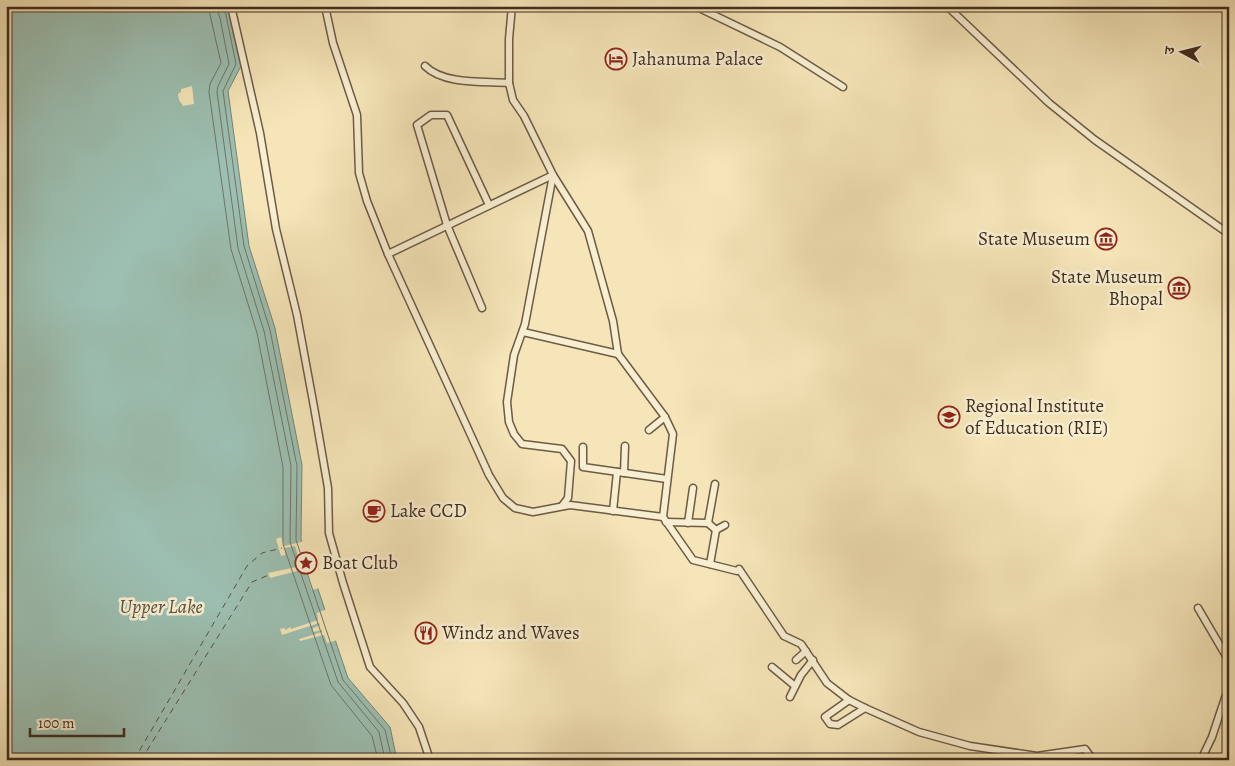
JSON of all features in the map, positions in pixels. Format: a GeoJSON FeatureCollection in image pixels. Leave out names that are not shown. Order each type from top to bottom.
{"type":"FeatureCollection","features":[{"type":"Feature","properties":{"kind":"street"},"geometry":{"type":"LineString","coordinates":[[231,6],[260,133],[276,229],[297,314],[328,488],[329,533],[370,667],[403,703],[419,727],[430,760]]}},
{"type":"Feature","properties":{"kind":"street"},"geometry":{"type":"LineString","coordinates":[[325,6],[333,43],[357,115],[360,173],[367,201],[388,254],[489,475],[504,498],[515,508],[533,512],[570,505],[664,520],[708,523],[716,530]]}},
{"type":"Feature","properties":{"kind":"street"},"geometry":{"type":"LineString","coordinates":[[512,6],[509,82],[513,100],[524,116],[553,175],[588,231],[613,321],[618,354],[665,418],[672,434],[664,520],[693,560],[737,571],[739,569],[784,636],[801,644],[826,683],[849,700],[919,732],[970,746],[1037,756],[1085,749],[1093,760]]}},
{"type":"Feature","properties":{"kind":"street"},"geometry":{"type":"LineString","coordinates":[[695,6],[780,48],[842,87]]}},
{"type":"Feature","properties":{"kind":"street"},"geometry":{"type":"LineString","coordinates":[[950,7],[1042,97],[1064,115],[1095,140],[1229,234]]}},
{"type":"Feature","properties":{"kind":"street"},"geometry":{"type":"LineString","coordinates":[[425,66],[448,79],[509,82]]}},
{"type":"Feature","properties":{"kind":"street"},"geometry":{"type":"LineString","coordinates":[[482,308],[447,225],[416,125],[431,115],[447,115],[489,205]]}},
{"type":"Feature","properties":{"kind":"street"},"geometry":{"type":"LineString","coordinates":[[388,254],[553,175]]}},
{"type":"Feature","properties":{"kind":"street"},"geometry":{"type":"LineString","coordinates":[[553,175],[523,332],[514,355],[507,402],[514,434],[522,444],[562,449],[571,461],[568,498],[562,506]]}},
{"type":"Feature","properties":{"kind":"street"},"geometry":{"type":"LineString","coordinates":[[523,332],[618,354]]}},
{"type":"Feature","properties":{"kind":"street"},"geometry":{"type":"LineString","coordinates":[[649,430],[665,418]]}},
{"type":"Feature","properties":{"kind":"street"},"geometry":{"type":"LineString","coordinates":[[613,511],[625,446]]}},
{"type":"Feature","properties":{"kind":"street"},"geometry":{"type":"LineString","coordinates":[[583,447],[583,467],[667,479]]}},
{"type":"Feature","properties":{"kind":"street"},"geometry":{"type":"LineString","coordinates":[[708,523],[715,484]]}},
{"type":"Feature","properties":{"kind":"street"},"geometry":{"type":"LineString","coordinates":[[688,522],[693,488]]}},
{"type":"Feature","properties":{"kind":"street"},"geometry":{"type":"LineString","coordinates":[[716,530],[725,525]]}},
{"type":"Feature","properties":{"kind":"street"},"geometry":{"type":"LineString","coordinates":[[710,564],[716,530]]}},
{"type":"Feature","properties":{"kind":"street"},"geometry":{"type":"LineString","coordinates":[[1198,608],[1229,661]]}},
{"type":"Feature","properties":{"kind":"street"},"geometry":{"type":"LineString","coordinates":[[796,660],[806,651]]}},
{"type":"Feature","properties":{"kind":"street"},"geometry":{"type":"LineString","coordinates":[[790,697],[801,675],[813,660]]}},
{"type":"Feature","properties":{"kind":"street"},"geometry":{"type":"LineString","coordinates":[[772,667],[795,686]]}},
{"type":"Feature","properties":{"kind":"street"},"geometry":{"type":"LineString","coordinates":[[1201,760],[1212,737],[1229,690]]}},
{"type":"Feature","properties":{"kind":"street"},"geometry":{"type":"LineString","coordinates":[[849,700],[825,716],[830,724],[838,725],[865,708]]}},
{"type":"Feature","properties":{"kind":"water","name":"Upper Lake"},"geometry":{"type":"Polygon","coordinates":[[[6,6],[226,6],[230,12],[241,66],[228,91],[249,246],[275,328],[302,465],[301,539],[348,678],[390,727],[397,760],[6,760],[6,6]]]}},
{"type":"Feature","properties":{"kind":"pier"},"geometry":{"type":"Polygon","coordinates":[[[192,86],[194,104],[183,106],[178,94],[181,92],[181,89],[192,86]]]}},
{"type":"Feature","properties":{"kind":"pier","name":"Boat Club"},"geometry":{"type":"Polygon","coordinates":[[[281,537],[284,546],[305,541],[320,588],[312,590],[305,569],[270,578],[268,573],[301,566],[295,546],[285,548],[285,555],[281,556],[276,539],[281,537]]]}},
{"type":"Feature","properties":{"kind":"pier"},"geometry":{"type":"Polygon","coordinates":[[[327,609],[338,640],[327,643],[324,635],[300,641],[299,639],[322,632],[322,630],[313,632],[312,629],[320,625],[319,623],[282,635],[280,629],[284,628],[286,630],[290,627],[291,629],[318,620],[317,613],[327,609]]]}},
{"type":"Feature","properties":{"kind":"ferry route"},"geometry":{"type":"LineString","coordinates":[[134,760],[247,566],[262,553],[282,548]]}},
{"type":"Feature","properties":{"kind":"ferry route"},"geometry":{"type":"LineString","coordinates":[[141,760],[252,582],[271,574]]}},
{"type":"Feature","properties":{"kind":"place","name":"Jahanuma Palace"},"geometry":{"type":"Point","coordinates":[616,59]}},
{"type":"Feature","properties":{"kind":"place","name":"State Museum"},"geometry":{"type":"Point","coordinates":[1106,239]}},
{"type":"Feature","properties":{"kind":"place","name":"State Museum Bhopal"},"geometry":{"type":"Point","coordinates":[1179,288]}},
{"type":"Feature","properties":{"kind":"place","name":"Regional Institute of Education (RIE)"},"geometry":{"type":"Point","coordinates":[949,417]}},
{"type":"Feature","properties":{"kind":"place","name":"Lake CCD"},"geometry":{"type":"Point","coordinates":[374,511]}},
{"type":"Feature","properties":{"kind":"place","name":"Boat Club"},"geometry":{"type":"Point","coordinates":[306,563]}},
{"type":"Feature","properties":{"kind":"place","name":"Windz and Waves"},"geometry":{"type":"Point","coordinates":[426,633]}}]}
